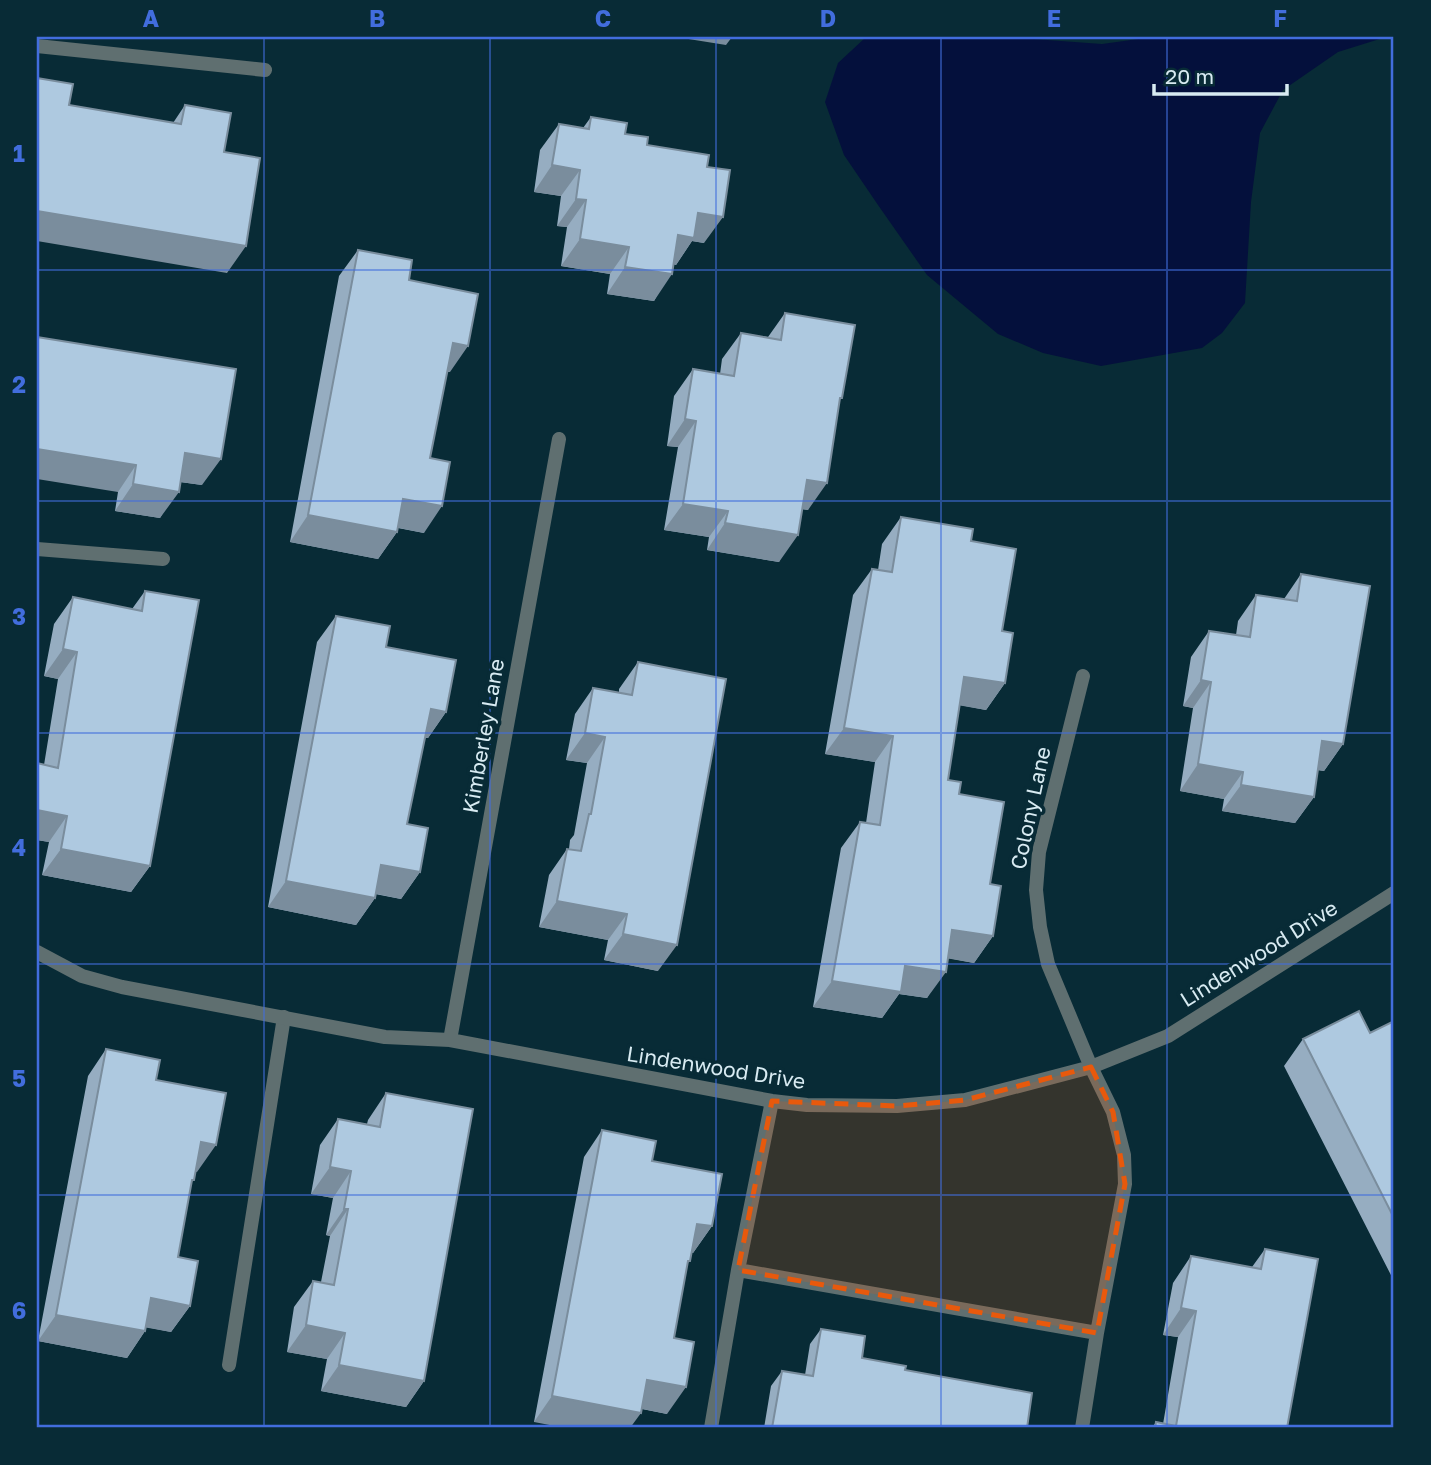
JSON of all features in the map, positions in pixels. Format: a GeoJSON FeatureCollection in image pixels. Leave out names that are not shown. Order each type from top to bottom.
{"type":"FeatureCollection","features":[{"type":"Feature","properties":{"kind":"street"},"geometry":{"type":"LineString","coordinates":[[37,46],[265,69]]}},
{"type":"Feature","properties":{"kind":"street","name":"Kimberley Lane"},"geometry":{"type":"LineString","coordinates":[[450,1040],[559,439]]}},
{"type":"Feature","properties":{"kind":"street"},"geometry":{"type":"LineString","coordinates":[[37,549],[163,559]]}},
{"type":"Feature","properties":{"kind":"street","name":"Colony Lane"},"geometry":{"type":"LineString","coordinates":[[1082,1428],[1125,1184],[1124,1154],[1113,1112],[1048,964],[1040,927],[1037,890],[1039,852],[1083,676]]}},
{"type":"Feature","properties":{"kind":"street","name":"Lindenwood Drive"},"geometry":{"type":"LineString","coordinates":[[37,951],[82,976],[96,980],[385,1037],[450,1040],[772,1101],[807,1105],[897,1106],[965,1100],[1091,1067],[1168,1036],[1394,893]]}},
{"type":"Feature","properties":{"kind":"street"},"geometry":{"type":"LineString","coordinates":[[229,1365],[284,1017]]}},
{"type":"Feature","properties":{"kind":"street"},"geometry":{"type":"LineString","coordinates":[[711,1428],[738,1270],[772,1101]]}},
{"type":"Feature","properties":{"kind":"street"},"geometry":{"type":"LineString","coordinates":[[738,1270],[1097,1333]]}},
{"type":"Feature","properties":{"kind":"highlighted area"},"geometry":{"type":"Polygon","coordinates":[[[1091,1067],[1113,1112],[1125,1184],[1097,1333],[738,1270],[772,1101],[897,1106],[965,1100],[1091,1067]]]}},
{"type":"Feature","properties":{"kind":"shaded area"},"geometry":{"type":"Polygon","coordinates":[[[1004,37],[1102,44],[1153,37],[1386,37],[1338,52],[1283,90],[1260,133],[1251,202],[1245,303],[1222,333],[1202,348],[1101,366],[1043,353],[998,334],[927,275],[878,205],[844,155],[825,102],[838,63],[865,38],[1004,37]]]}},
{"type":"Feature","properties":{"kind":"building"},"geometry":{"type":"Polygon","coordinates":[[[37,78],[73,84],[69,105],[181,124],[185,105],[231,113],[224,152],[260,158],[246,246],[37,211],[37,78]]]}},
{"type":"Feature","properties":{"kind":"building"},"geometry":{"type":"Polygon","coordinates":[[[591,117],[627,123],[625,134],[648,137],[647,145],[709,155],[707,167],[730,170],[723,217],[698,213],[694,238],[678,235],[672,274],[625,267],[629,247],[580,239],[586,200],[576,199],[580,170],[552,165],[559,124],[589,129],[591,117]]]}},
{"type":"Feature","properties":{"kind":"building"},"geometry":{"type":"Polygon","coordinates":[[[358,250],[412,260],[409,280],[478,294],[468,346],[453,343],[430,458],[450,462],[442,506],[403,499],[397,532],[308,515],[358,250]]]}},
{"type":"Feature","properties":{"kind":"building"},"geometry":{"type":"Polygon","coordinates":[[[785,313],[855,325],[827,483],[807,480],[798,535],[725,523],[728,511],[683,504],[696,421],[685,419],[693,369],[734,376],[741,333],[781,340],[785,313]]]}},
{"type":"Feature","properties":{"kind":"building"},"geometry":{"type":"Polygon","coordinates":[[[37,337],[236,369],[221,459],[185,453],[179,492],[133,484],[136,465],[37,449],[37,337]]]}},
{"type":"Feature","properties":{"kind":"building"},"geometry":{"type":"Polygon","coordinates":[[[901,517],[973,529],[971,541],[1016,549],[1002,631],[1013,633],[1005,683],[964,677],[948,780],[961,782],[959,794],[1004,802],[990,884],[1001,886],[993,936],[952,930],[946,972],[905,966],[901,992],[832,981],[860,822],[880,825],[893,736],[844,728],[872,569],[892,572],[901,517]]]}},
{"type":"Feature","properties":{"kind":"building"},"geometry":{"type":"Polygon","coordinates":[[[1301,574],[1370,586],[1343,744],[1322,741],[1314,797],[1241,785],[1243,772],[1198,764],[1211,682],[1201,680],[1209,631],[1250,637],[1256,595],[1297,601],[1301,574]]]}},
{"type":"Feature","properties":{"kind":"building"},"geometry":{"type":"Polygon","coordinates":[[[145,591],[199,600],[150,866],[61,849],[67,816],[37,810],[37,763],[58,768],[77,652],[63,649],[73,597],[142,611],[145,591]]]}},
{"type":"Feature","properties":{"kind":"building"},"geometry":{"type":"Polygon","coordinates":[[[336,616],[390,626],[386,647],[456,660],[446,712],[431,709],[407,824],[428,828],[420,872],[381,865],[375,898],[286,881],[336,616]]]}},
{"type":"Feature","properties":{"kind":"building"},"geometry":{"type":"Polygon","coordinates":[[[638,662],[726,679],[677,945],[623,934],[627,914],[557,901],[567,849],[581,851],[591,814],[605,737],[585,733],[593,688],[632,695],[638,662]]]}},
{"type":"Feature","properties":{"kind":"building"},"geometry":{"type":"Polygon","coordinates":[[[1359,1011],[1370,1033],[1394,1021],[1394,1218],[1303,1039],[1359,1011]]]}},
{"type":"Feature","properties":{"kind":"building"},"geometry":{"type":"Polygon","coordinates":[[[106,1049],[160,1060],[156,1080],[226,1093],[216,1145],[201,1142],[178,1257],[198,1261],[190,1306],[151,1298],[145,1331],[56,1315],[106,1049]]]}},
{"type":"Feature","properties":{"kind":"building"},"geometry":{"type":"Polygon","coordinates":[[[386,1093],[473,1109],[424,1381],[339,1365],[345,1333],[306,1325],[313,1281],[334,1285],[348,1209],[344,1209],[351,1171],[330,1167],[338,1119],[380,1127],[386,1093]]]}},
{"type":"Feature","properties":{"kind":"building"},"geometry":{"type":"Polygon","coordinates":[[[602,1130],[656,1141],[652,1161],[722,1174],[712,1226],[697,1224],[674,1338],[694,1342],[686,1387],[647,1380],[641,1413],[552,1396],[602,1130]]]}},
{"type":"Feature","properties":{"kind":"building"},"geometry":{"type":"Polygon","coordinates":[[[1265,1249],[1318,1259],[1287,1428],[1155,1428],[1156,1422],[1176,1426],[1196,1311],[1181,1308],[1191,1256],[1261,1269],[1265,1249]]]}},
{"type":"Feature","properties":{"kind":"building"},"geometry":{"type":"Polygon","coordinates":[[[821,1329],[865,1336],[862,1358],[906,1366],[905,1370],[1032,1393],[1027,1428],[772,1428],[782,1371],[813,1376],[821,1329]]]}}]}
